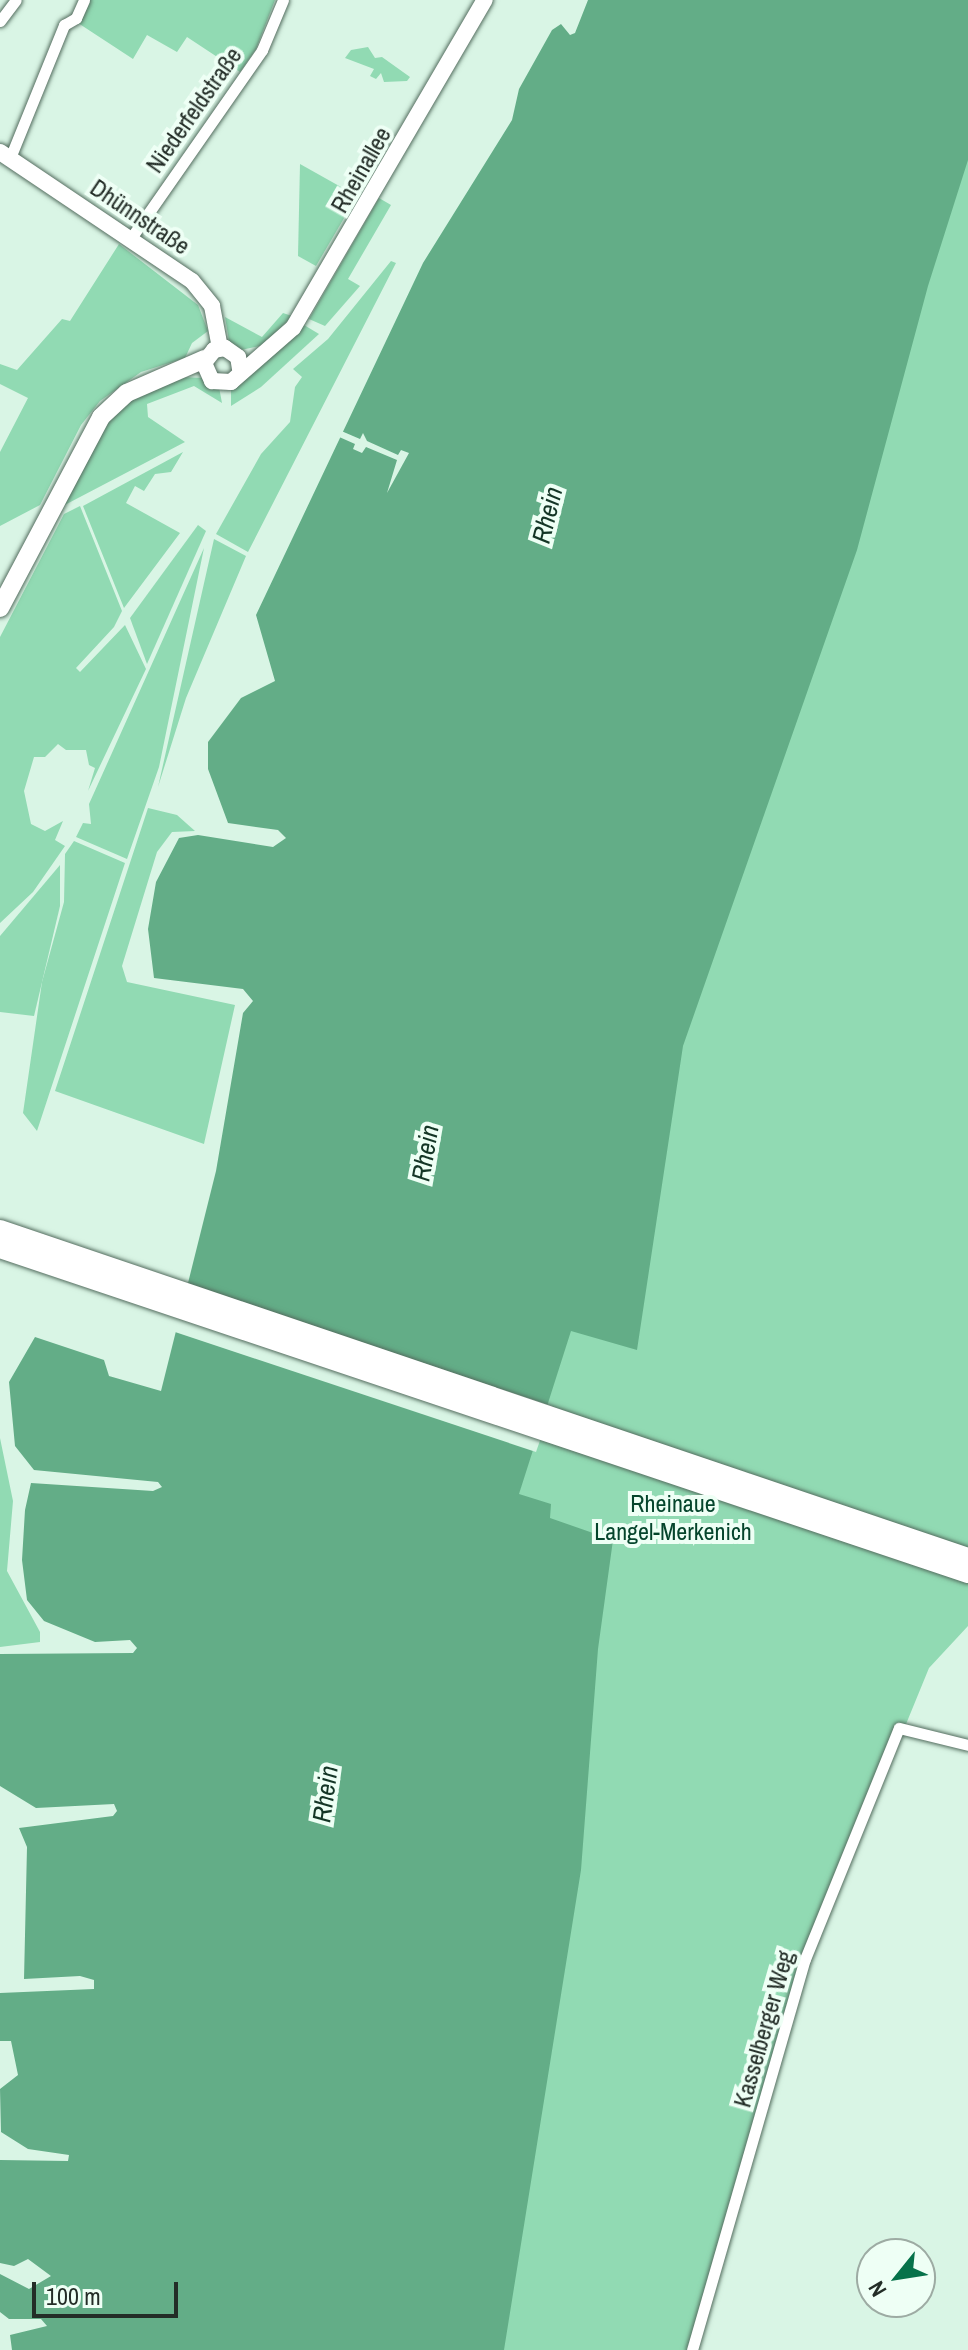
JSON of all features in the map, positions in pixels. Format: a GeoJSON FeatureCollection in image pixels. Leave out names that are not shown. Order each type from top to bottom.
{"type":"FeatureCollection","features":[{"type":"Feature","properties":{"kind":"highway"},"geometry":{"type":"LineString","coordinates":[[0,1230],[968,1558]]}},
{"type":"Feature","properties":{"kind":"highway"},"geometry":{"type":"LineString","coordinates":[[0,1248],[968,1573]]}},
{"type":"Feature","properties":{"kind":"main road","name":"Rheinallee"},"geometry":{"type":"LineString","coordinates":[[0,608],[101,417],[127,393],[211,360],[239,363],[263,353],[300,319],[485,0]]}},
{"type":"Feature","properties":{"kind":"main road","name":"Dhünnstraße"},"geometry":{"type":"LineString","coordinates":[[5,155],[131,238],[199,288],[216,317],[211,360]]}},
{"type":"Feature","properties":{"kind":"main road","name":"Rheinallee"},"geometry":{"type":"LineString","coordinates":[[211,360],[225,384],[239,363]]}},
{"type":"Feature","properties":{"kind":"street"},"geometry":{"type":"LineString","coordinates":[[0,21],[16,0]]}},
{"type":"Feature","properties":{"kind":"street"},"geometry":{"type":"LineString","coordinates":[[5,155],[64,25],[76,18],[84,0]]}},
{"type":"Feature","properties":{"kind":"street","name":"Niederfeldstraße"},"geometry":{"type":"LineString","coordinates":[[131,238],[262,50],[283,0]]}},
{"type":"Feature","properties":{"kind":"street","name":"Kasselberger Weg"},"geometry":{"type":"LineString","coordinates":[[692,2350],[805,1959],[899,1728],[968,1745]]}},
{"type":"Feature","properties":{"kind":"green space"},"geometry":{"type":"Polygon","coordinates":[[[88,0],[275,0],[256,49],[240,72],[187,37],[177,52],[147,35],[133,59],[78,23],[88,0]]]}},
{"type":"Feature","properties":{"kind":"green space","name":"Rheinaue Langel-Merkenich"},"geometry":{"type":"Polygon","coordinates":[[[968,0],[968,1626],[929,1668],[809,1961],[688,2350],[261,2350],[968,0]]]}},
{"type":"Feature","properties":{"kind":"green space"},"geometry":{"type":"Polygon","coordinates":[[[368,47],[375,58],[382,57],[410,77],[407,81],[384,82],[381,73],[376,79],[370,76],[374,69],[345,58],[351,50],[368,47]]]}},
{"type":"Feature","properties":{"kind":"green space"},"geometry":{"type":"Polygon","coordinates":[[[300,164],[357,196],[316,266],[298,256],[300,164]]]}},
{"type":"Feature","properties":{"kind":"green space"},"geometry":{"type":"Polygon","coordinates":[[[379,198],[391,205],[348,279],[360,286],[325,326],[309,319],[379,198]]]}},
{"type":"Feature","properties":{"kind":"green space"},"geometry":{"type":"Polygon","coordinates":[[[119,244],[198,305],[208,331],[192,343],[185,358],[141,372],[100,401],[81,425],[40,505],[0,526],[0,452],[28,398],[0,384],[0,364],[17,370],[62,319],[70,321],[119,244]]]}},
{"type":"Feature","properties":{"kind":"green space"},"geometry":{"type":"Polygon","coordinates":[[[391,261],[396,263],[248,552],[216,534],[261,454],[290,422],[295,387],[302,377],[293,369],[328,339],[391,261]]]}},
{"type":"Feature","properties":{"kind":"green space"},"geometry":{"type":"Polygon","coordinates":[[[283,313],[292,316],[264,345],[241,350],[229,341],[225,317],[262,337],[283,313]]]}},
{"type":"Feature","properties":{"kind":"green space"},"geometry":{"type":"Polygon","coordinates":[[[304,325],[319,334],[261,387],[231,406],[231,386],[304,325]]]}},
{"type":"Feature","properties":{"kind":"green space"},"geometry":{"type":"Polygon","coordinates":[[[180,377],[204,378],[219,387],[222,403],[194,386],[147,404],[148,417],[185,442],[59,508],[103,424],[133,397],[180,377]]]}},
{"type":"Feature","properties":{"kind":"green space"},"geometry":{"type":"Polygon","coordinates":[[[183,452],[171,472],[155,474],[144,491],[135,486],[126,503],[180,533],[124,608],[83,506],[183,452]]]}},
{"type":"Feature","properties":{"kind":"green space"},"geometry":{"type":"Polygon","coordinates":[[[80,506],[122,611],[114,627],[76,668],[80,672],[125,625],[146,669],[88,791],[95,768],[89,765],[86,750],[66,750],[58,744],[45,757],[34,757],[24,791],[31,824],[45,831],[63,821],[55,840],[65,846],[33,892],[0,923],[0,637],[64,514],[80,506]]]}},
{"type":"Feature","properties":{"kind":"green space"},"geometry":{"type":"Polygon","coordinates":[[[198,525],[206,531],[147,664],[130,618],[198,525]]]}},
{"type":"Feature","properties":{"kind":"green space"},"geometry":{"type":"Polygon","coordinates":[[[214,539],[246,556],[186,698],[158,787],[214,539]]]}},
{"type":"Feature","properties":{"kind":"green space"},"geometry":{"type":"Polygon","coordinates":[[[204,548],[159,767],[127,859],[76,837],[83,823],[91,824],[89,804],[204,548]]]}},
{"type":"Feature","properties":{"kind":"green space"},"geometry":{"type":"Polygon","coordinates":[[[148,808],[177,815],[195,831],[172,832],[157,852],[122,966],[127,982],[235,1005],[204,1144],[55,1091],[148,808]]]}},
{"type":"Feature","properties":{"kind":"green space"},"geometry":{"type":"Polygon","coordinates":[[[74,841],[125,863],[37,1131],[23,1113],[42,982],[64,902],[65,854],[74,841]]]}},
{"type":"Feature","properties":{"kind":"green space"},"geometry":{"type":"Polygon","coordinates":[[[60,865],[60,906],[34,1016],[0,1012],[0,936],[60,865]]]}},
{"type":"Feature","properties":{"kind":"green space"},"geometry":{"type":"Polygon","coordinates":[[[0,1438],[13,1501],[7,1571],[40,1632],[40,1642],[0,1647],[0,1438]]]}},
{"type":"Feature","properties":{"kind":"water","name":"Rhein"},"geometry":{"type":"Polygon","coordinates":[[[588,0],[968,0],[968,160],[928,286],[857,550],[683,1046],[637,1350],[571,1331],[519,1494],[551,1504],[550,1518],[613,1540],[598,1649],[581,1870],[504,2350],[12,2350],[10,2335],[47,2326],[41,2319],[9,2319],[0,2312],[0,2274],[29,2289],[51,2276],[28,2259],[14,2266],[0,2263],[0,2160],[68,2161],[69,2155],[28,2149],[1,2132],[0,2089],[18,2075],[11,2041],[0,2041],[0,1993],[94,1989],[94,1980],[80,1976],[24,1979],[27,1847],[19,1828],[113,1816],[117,1811],[114,1804],[36,1808],[0,1786],[0,1654],[133,1653],[137,1648],[130,1640],[95,1642],[44,1621],[27,1600],[22,1560],[25,1510],[31,1483],[153,1491],[162,1487],[158,1482],[34,1470],[15,1446],[9,1382],[35,1337],[104,1360],[109,1376],[161,1391],[216,1171],[243,1013],[253,1001],[243,989],[154,978],[148,929],[156,882],[179,838],[198,835],[273,847],[286,838],[278,830],[228,823],[208,769],[208,742],[241,698],[275,681],[256,615],[423,263],[512,120],[519,89],[552,30],[561,24],[570,35],[575,33],[588,0]]]}},
{"type":"Feature","properties":{"kind":"pier"},"geometry":{"type":"Polygon","coordinates":[[[339,430],[360,439],[363,433],[367,441],[398,455],[401,450],[409,453],[387,493],[397,460],[366,447],[362,453],[353,449],[355,444],[337,436],[339,430]]]}},
{"type":"Feature","properties":{"kind":"pier"},"geometry":{"type":"Polygon","coordinates":[[[184,1283],[552,1406],[536,1452],[172,1331],[184,1283]]]}}]}
